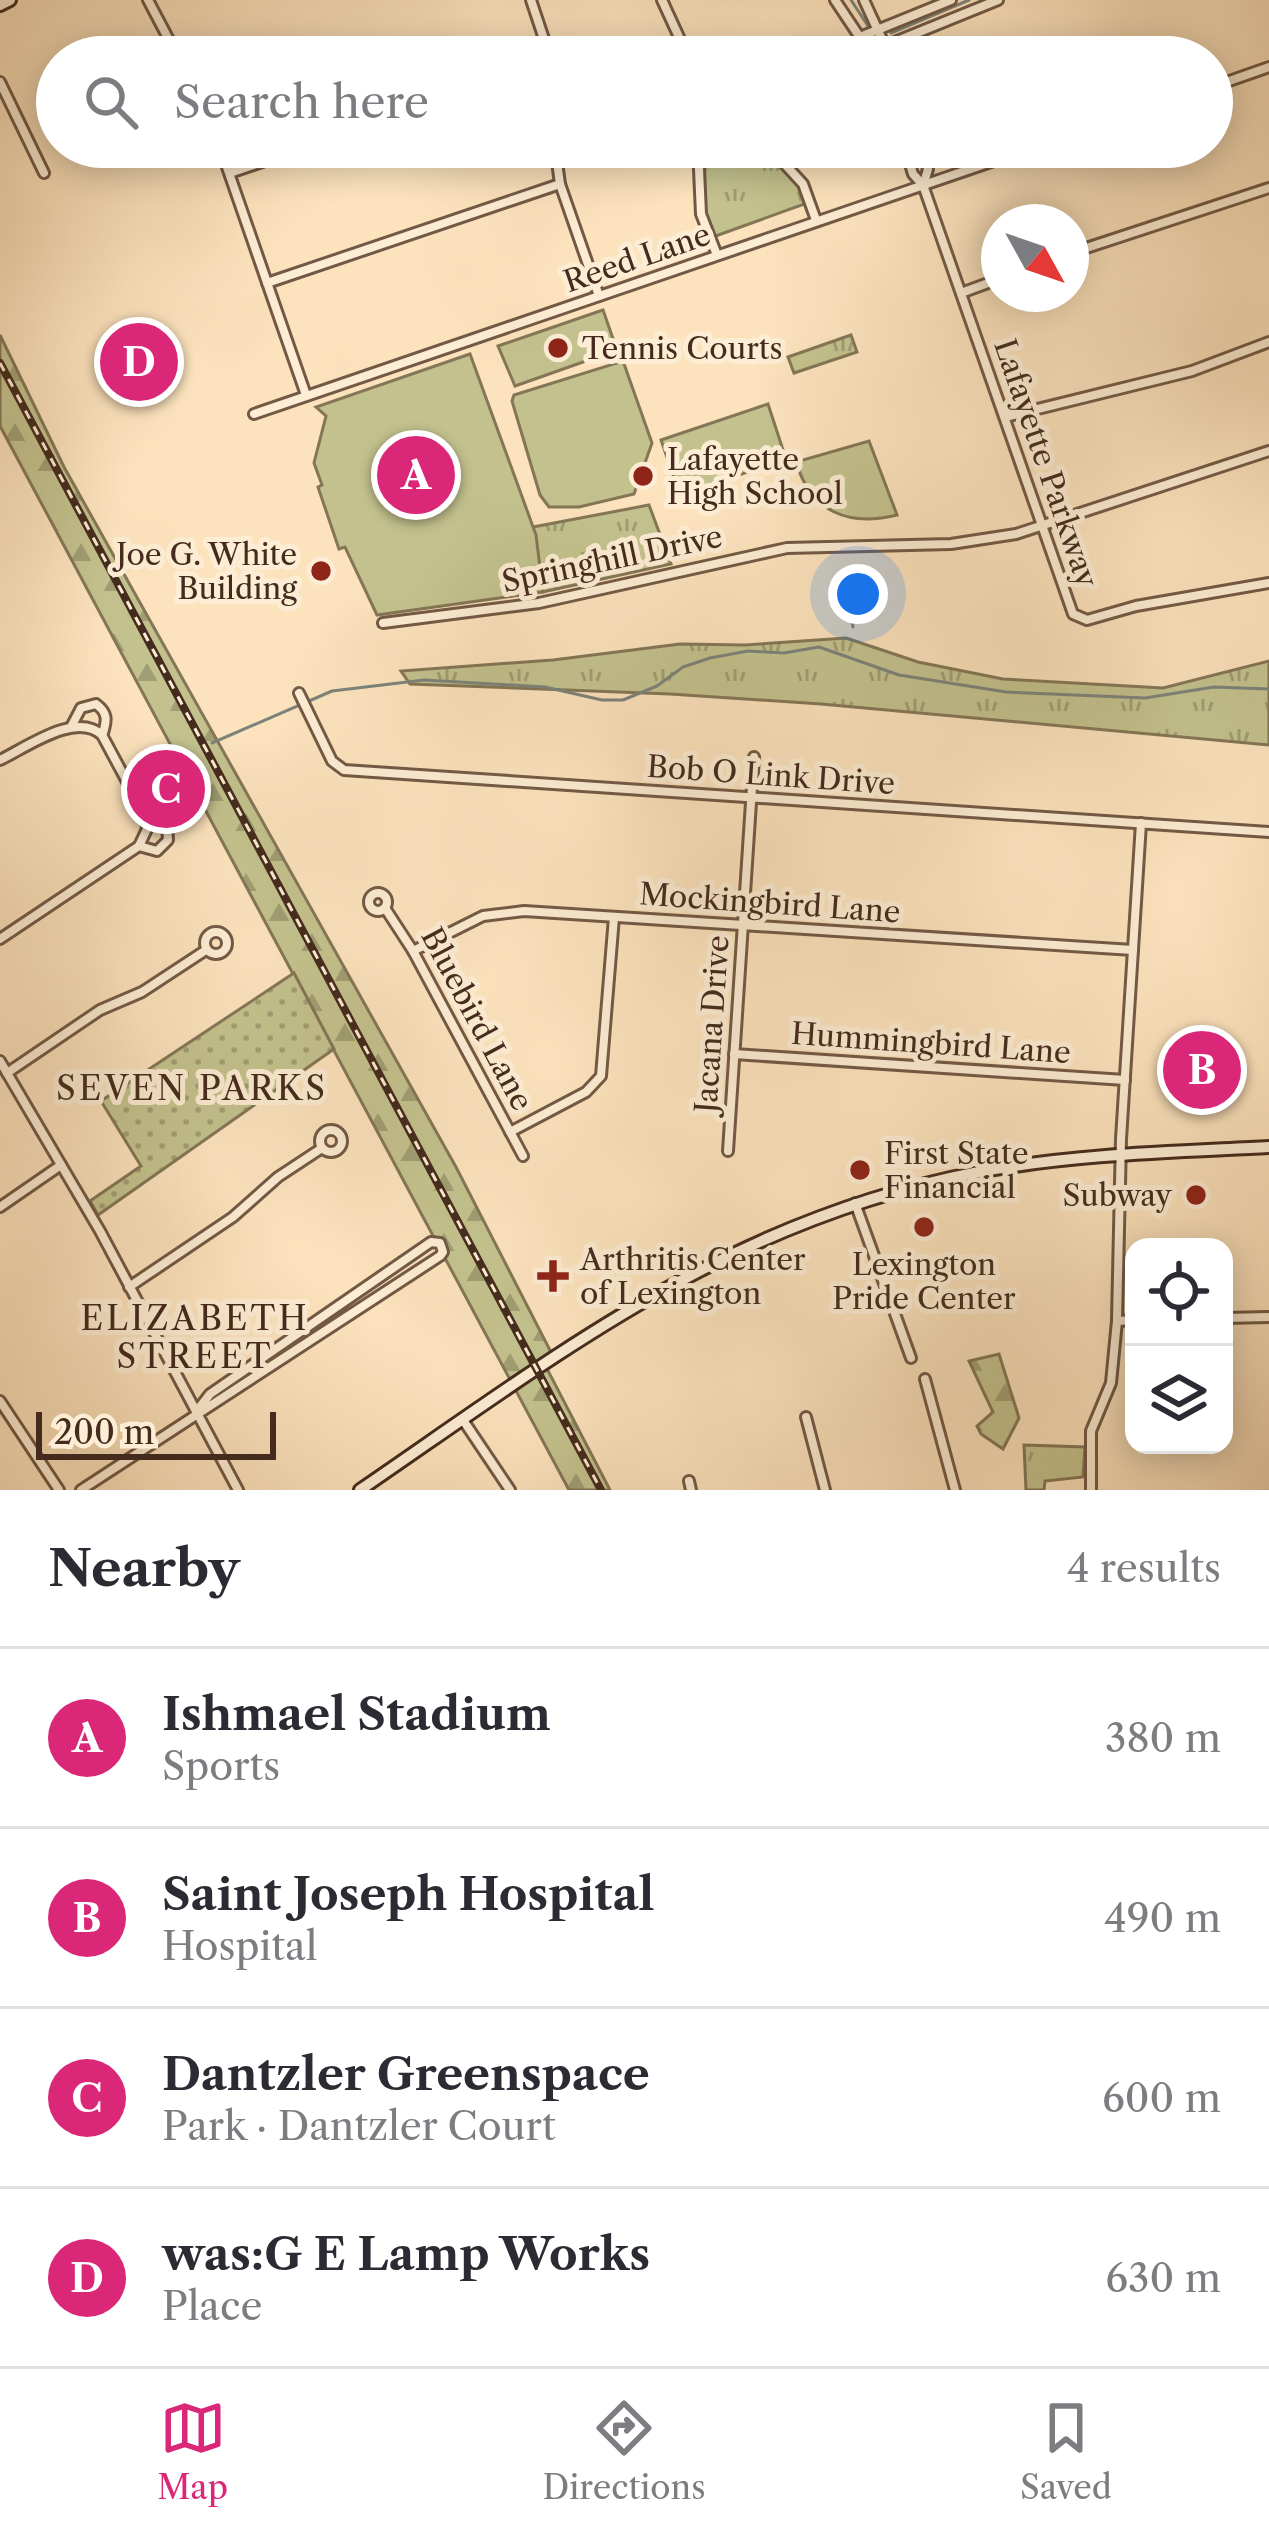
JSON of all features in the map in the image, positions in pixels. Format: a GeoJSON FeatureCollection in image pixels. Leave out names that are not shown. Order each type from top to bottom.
{"type":"FeatureCollection","features":[{"type":"Feature","properties":{"kind":"main road"},"geometry":{"type":"LineString","coordinates":[[0,5],[10,0]]}},
{"type":"Feature","properties":{"kind":"main road"},"geometry":{"type":"LineString","coordinates":[[360,1490],[628,1307],[762,1238],[855,1204],[990,1170],[1121,1155],[1269,1147]]}},
{"type":"Feature","properties":{"kind":"street"},"geometry":{"type":"LineString","coordinates":[[148,0],[167,36]]}},
{"type":"Feature","properties":{"kind":"street"},"geometry":{"type":"LineString","coordinates":[[531,0],[543,36]]}},
{"type":"Feature","properties":{"kind":"street"},"geometry":{"type":"LineString","coordinates":[[662,0],[677,36]]}},
{"type":"Feature","properties":{"kind":"street"},"geometry":{"type":"LineString","coordinates":[[835,0],[859,36]]}},
{"type":"Feature","properties":{"kind":"street"},"geometry":{"type":"LineString","coordinates":[[864,0],[883,36]]}},
{"type":"Feature","properties":{"kind":"street"},"geometry":{"type":"LineString","coordinates":[[862,36],[951,0]]}},
{"type":"Feature","properties":{"kind":"street"},"geometry":{"type":"LineString","coordinates":[[910,36],[998,0]]}},
{"type":"Feature","properties":{"kind":"street"},"geometry":{"type":"LineString","coordinates":[[1233,80],[1269,67]]}},
{"type":"Feature","properties":{"kind":"street"},"geometry":{"type":"LineString","coordinates":[[0,82],[36,156]]}},
{"type":"Feature","properties":{"kind":"street"},"geometry":{"type":"LineString","coordinates":[[42,168],[44,172]]}},
{"type":"Feature","properties":{"kind":"street"},"geometry":{"type":"LineString","coordinates":[[228,168],[306,396]]}},
{"type":"Feature","properties":{"kind":"street"},"geometry":{"type":"LineString","coordinates":[[230,173],[245,168]]}},
{"type":"Feature","properties":{"kind":"street"},"geometry":{"type":"LineString","coordinates":[[557,168],[599,296]]}},
{"type":"Feature","properties":{"kind":"street"},"geometry":{"type":"LineString","coordinates":[[699,168],[701,214],[717,255]]}},
{"type":"Feature","properties":{"kind":"street"},"geometry":{"type":"LineString","coordinates":[[788,168],[803,184],[816,220]]}},
{"type":"Feature","properties":{"kind":"street","name":"Lafayette Parkway"},"geometry":{"type":"LineString","coordinates":[[911,168],[923,185],[1068,603],[1078,620],[1269,583]]}},
{"type":"Feature","properties":{"kind":"street","name":"Lafayette Parkway"},"geometry":{"type":"LineString","coordinates":[[923,185],[928,168]]}},
{"type":"Feature","properties":{"kind":"street","name":"Reed Lane"},"geometry":{"type":"LineString","coordinates":[[254,414],[973,168]]}},
{"type":"Feature","properties":{"kind":"street"},"geometry":{"type":"LineString","coordinates":[[267,284],[560,184]]}},
{"type":"Feature","properties":{"kind":"street"},"geometry":{"type":"LineString","coordinates":[[1089,247],[1269,188]]}},
{"type":"Feature","properties":{"kind":"street"},"geometry":{"type":"LineString","coordinates":[[961,293],[981,286]]}},
{"type":"Feature","properties":{"kind":"street"},"geometry":{"type":"LineString","coordinates":[[1005,417],[1192,370],[1269,342]]}},
{"type":"Feature","properties":{"kind":"street","name":"Springhill Drive"},"geometry":{"type":"LineString","coordinates":[[382,623],[539,603],[787,548],[951,544],[1043,528],[1269,451]]}},
{"type":"Feature","properties":{"kind":"street","name":"Bob O Link Drive"},"geometry":{"type":"LineString","coordinates":[[303,701],[332,760],[344,770],[1269,832]]}},
{"type":"Feature","properties":{"kind":"street"},"geometry":{"type":"LineString","coordinates":[[71,727],[81,708],[96,704],[106,719],[102,735]]}},
{"type":"Feature","properties":{"kind":"street"},"geometry":{"type":"LineString","coordinates":[[0,760],[71,727],[86,725],[102,735],[146,817],[147,830],[139,846],[2,938]]}},
{"type":"Feature","properties":{"kind":"street","name":"Jacana Drive"},"geometry":{"type":"LineString","coordinates":[[728,1150],[754,757]]}},
{"type":"Feature","properties":{"kind":"street"},"geometry":{"type":"LineString","coordinates":[[139,846],[157,851],[169,839],[167,826],[146,817]]}},
{"type":"Feature","properties":{"kind":"street"},"geometry":{"type":"LineString","coordinates":[[1091,1490],[1091,1431],[1111,1383],[1117,1321],[1121,1155],[1141,824]]}},
{"type":"Feature","properties":{"kind":"street","name":"Bluebird Lane"},"geometry":{"type":"LineString","coordinates":[[385,908],[523,1156]]}},
{"type":"Feature","properties":{"kind":"street","name":"Mockingbird Lane"},"geometry":{"type":"LineString","coordinates":[[413,951],[491,913],[524,910],[1133,950]]}},
{"type":"Feature","properties":{"kind":"street"},"geometry":{"type":"LineString","coordinates":[[510,1132],[586,1092],[601,1076],[614,917]]}},
{"type":"Feature","properties":{"kind":"street"},"geometry":{"type":"LineString","coordinates":[[7,1073],[100,1010],[142,992],[206,950]]}},
{"type":"Feature","properties":{"kind":"street","name":"Hummingbird Lane"},"geometry":{"type":"LineString","coordinates":[[734,1054],[1125,1079]]}},
{"type":"Feature","properties":{"kind":"street"},"geometry":{"type":"LineString","coordinates":[[0,1061],[238,1490]]}},
{"type":"Feature","properties":{"kind":"street"},"geometry":{"type":"LineString","coordinates":[[129,1287],[233,1217],[278,1177],[322,1148]]}},
{"type":"Feature","properties":{"kind":"street"},"geometry":{"type":"LineString","coordinates":[[0,1207],[61,1165]]}},
{"type":"Feature","properties":{"kind":"street"},"geometry":{"type":"LineString","coordinates":[[855,1204],[911,1358]]}},
{"type":"Feature","properties":{"kind":"street"},"geometry":{"type":"LineString","coordinates":[[81,1490],[440,1256],[440,1244],[431,1242],[210,1394],[196,1412]]}},
{"type":"Feature","properties":{"kind":"street"},"geometry":{"type":"LineString","coordinates":[[1233,1318],[1269,1317]]}},
{"type":"Feature","properties":{"kind":"street"},"geometry":{"type":"LineString","coordinates":[[320,1319],[327,1330]]}},
{"type":"Feature","properties":{"kind":"street"},"geometry":{"type":"LineString","coordinates":[[1117,1321],[1125,1321]]}},
{"type":"Feature","properties":{"kind":"street"},"geometry":{"type":"LineString","coordinates":[[925,1379],[956,1490]]}},
{"type":"Feature","properties":{"kind":"street"},"geometry":{"type":"LineString","coordinates":[[0,1401],[59,1490]]}},
{"type":"Feature","properties":{"kind":"street"},"geometry":{"type":"LineString","coordinates":[[806,1417],[825,1490]]}},
{"type":"Feature","properties":{"kind":"street"},"geometry":{"type":"LineString","coordinates":[[463,1420],[510,1490]]}},
{"type":"Feature","properties":{"kind":"green space"},"geometry":{"type":"Polygon","coordinates":[[[700,168],[791,168],[810,202],[710,238],[700,168]]]}},
{"type":"Feature","properties":{"kind":"green space","name":"Tennis Courts"},"geometry":{"type":"Polygon","coordinates":[[[603,310],[617,350],[515,386],[498,346],[603,310]]]}},
{"type":"Feature","properties":{"kind":"green space"},"geometry":{"type":"Polygon","coordinates":[[[0,335],[64,467],[456,1167],[554,1358],[545,1365],[610,1490],[569,1490],[0,426],[0,335]]]}},
{"type":"Feature","properties":{"kind":"green space"},"geometry":{"type":"Polygon","coordinates":[[[851,335],[857,352],[794,373],[788,357],[851,335]]]}},
{"type":"Feature","properties":{"kind":"green space"},"geometry":{"type":"Polygon","coordinates":[[[470,354],[536,535],[543,592],[377,615],[345,547],[339,549],[318,487],[322,485],[314,463],[326,416],[316,407],[470,354]]]}},
{"type":"Feature","properties":{"kind":"green space"},"geometry":{"type":"Polygon","coordinates":[[[623,361],[652,443],[634,494],[579,507],[549,507],[540,495],[514,395],[623,361]]]}},
{"type":"Feature","properties":{"kind":"green space"},"geometry":{"type":"Polygon","coordinates":[[[768,404],[786,459],[680,495],[661,440],[768,404]]]}},
{"type":"Feature","properties":{"kind":"green space"},"geometry":{"type":"Polygon","coordinates":[[[869,441],[897,515],[863,519],[834,512],[811,493],[796,462],[869,441]]]}},
{"type":"Feature","properties":{"kind":"green space"},"geometry":{"type":"Polygon","coordinates":[[[649,505],[671,564],[543,592],[533,527],[649,505]]]}},
{"type":"Feature","properties":{"kind":"green space"},"geometry":{"type":"Polygon","coordinates":[[[846,638],[918,662],[1003,679],[1163,688],[1269,661],[1269,745],[821,704],[410,684],[401,671],[553,660],[680,644],[846,638]]]}},
{"type":"Feature","properties":{"kind":"green space"},"geometry":{"type":"Polygon","coordinates":[[[174,756],[204,809],[172,825],[150,808],[133,778],[174,756]]]}},
{"type":"Feature","properties":{"kind":"green space"},"geometry":{"type":"Polygon","coordinates":[[[294,973],[334,1049],[98,1215],[90,1201],[141,1166],[101,1101],[294,973]]]}},
{"type":"Feature","properties":{"kind":"green space"},"geometry":{"type":"Polygon","coordinates":[[[999,1354],[1019,1418],[1003,1449],[977,1426],[993,1412],[969,1361],[999,1354]]]}},
{"type":"Feature","properties":{"kind":"green space"},"geometry":{"type":"Polygon","coordinates":[[[1024,1445],[1085,1447],[1083,1477],[1045,1481],[1044,1490],[1026,1490],[1024,1445]]]}},
{"type":"Feature","properties":{"kind":"waterway"},"geometry":{"type":"LineString","coordinates":[[851,0],[870,29]]}},
{"type":"Feature","properties":{"kind":"waterway"},"geometry":{"type":"LineString","coordinates":[[891,33],[969,0]]}},
{"type":"Feature","properties":{"kind":"waterway"},"geometry":{"type":"LineString","coordinates":[[846,583],[853,627]]}},
{"type":"Feature","properties":{"kind":"waterway"},"geometry":{"type":"LineString","coordinates":[[212,743],[332,691],[424,680],[545,687],[623,700],[657,686],[683,667],[710,658],[819,647],[899,675],[1006,692],[1145,698],[1214,687],[1269,689]]}},
{"type":"Feature","properties":{"kind":"railway"},"geometry":{"type":"LineString","coordinates":[[0,363],[601,1490]]}},
{"type":"Feature","properties":{"kind":"place","name":"Tennis Courts"},"geometry":{"type":"Point","coordinates":[558,348]}},
{"type":"Feature","properties":{"kind":"place","name":"was:G E Lamp Works"},"geometry":{"type":"Point","coordinates":[139,362]}},
{"type":"Feature","properties":{"kind":"place","name":"Ishmael Stadium"},"geometry":{"type":"Point","coordinates":[416,475]}},
{"type":"Feature","properties":{"kind":"place","name":"Lafayette High School"},"geometry":{"type":"Point","coordinates":[643,476]}},
{"type":"Feature","properties":{"kind":"place","name":"Joe G. White Building"},"geometry":{"type":"Point","coordinates":[321,571]}},
{"type":"Feature","properties":{"kind":"place","name":"Dantzler Greenspace"},"geometry":{"type":"Point","coordinates":[166,789]}},
{"type":"Feature","properties":{"kind":"place","name":"Saint Joseph Hospital"},"geometry":{"type":"Point","coordinates":[1202,1070]}},
{"type":"Feature","properties":{"kind":"place","name":"First State Financial"},"geometry":{"type":"Point","coordinates":[860,1170]}},
{"type":"Feature","properties":{"kind":"place","name":"Subway"},"geometry":{"type":"Point","coordinates":[1196,1195]}},
{"type":"Feature","properties":{"kind":"place","name":"Lexington Pride Center"},"geometry":{"type":"Point","coordinates":[924,1227]}},
{"type":"Feature","properties":{"kind":"place","name":"Arthritis Center of Lexington"},"geometry":{"type":"Point","coordinates":[553,1276]}},
{"type":"Feature","properties":{"kind":"district","name":"SEVEN PARKS"},"geometry":{"type":"Point","coordinates":[192,1088]}},
{"type":"Feature","properties":{"kind":"district","name":"ELIZABETH STREET"},"geometry":{"type":"Point","coordinates":[195,1337]}}]}
